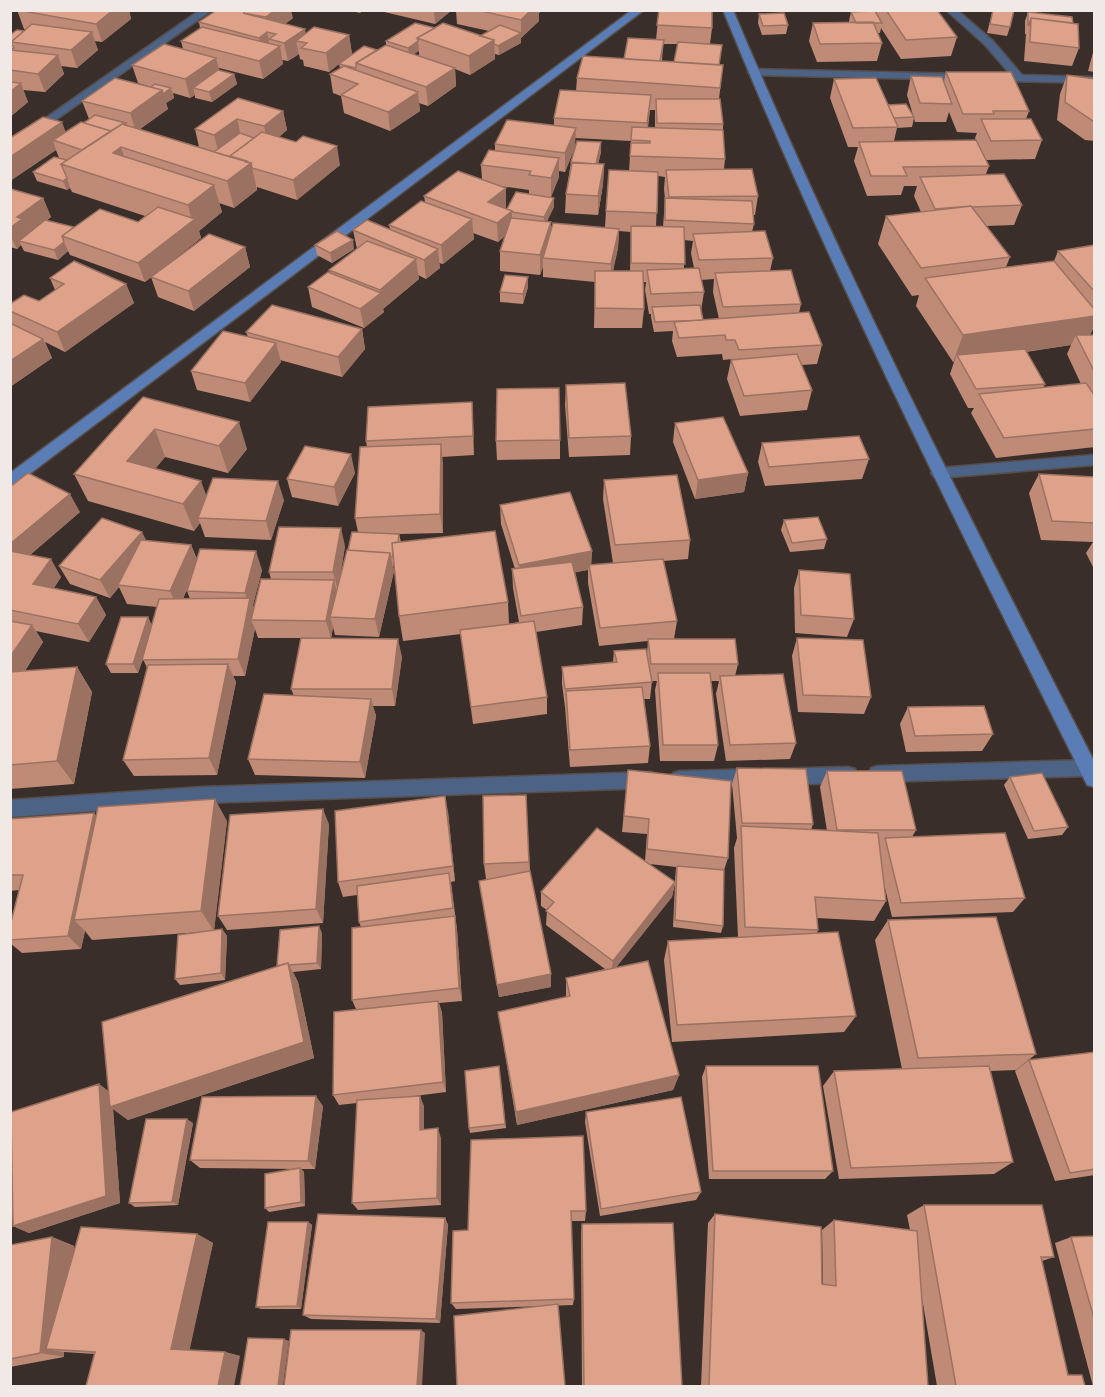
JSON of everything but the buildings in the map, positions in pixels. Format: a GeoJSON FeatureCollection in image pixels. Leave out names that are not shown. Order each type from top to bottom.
{"type":"FeatureCollection","features":[{"type":"Feature","properties":{"kind":"main road"},"geometry":{"type":"LineString","coordinates":[[10,482],[639,10]]}},
{"type":"Feature","properties":{"kind":"main road"},"geometry":{"type":"LineString","coordinates":[[728,10],[753,72],[939,473],[1092,773]]}},
{"type":"Feature","properties":{"kind":"street"},"geometry":{"type":"LineString","coordinates":[[10,149],[207,10]]}},
{"type":"Feature","properties":{"kind":"street"},"geometry":{"type":"LineString","coordinates":[[951,10],[988,43],[1018,77]]}},
{"type":"Feature","properties":{"kind":"street"},"geometry":{"type":"LineString","coordinates":[[753,72],[1095,80]]}},
{"type":"Feature","properties":{"kind":"street"},"geometry":{"type":"LineString","coordinates":[[939,473],[1095,460]]}},
{"type":"Feature","properties":{"kind":"street"},"geometry":{"type":"LineString","coordinates":[[10,809],[202,795],[1092,773]]}}]}
